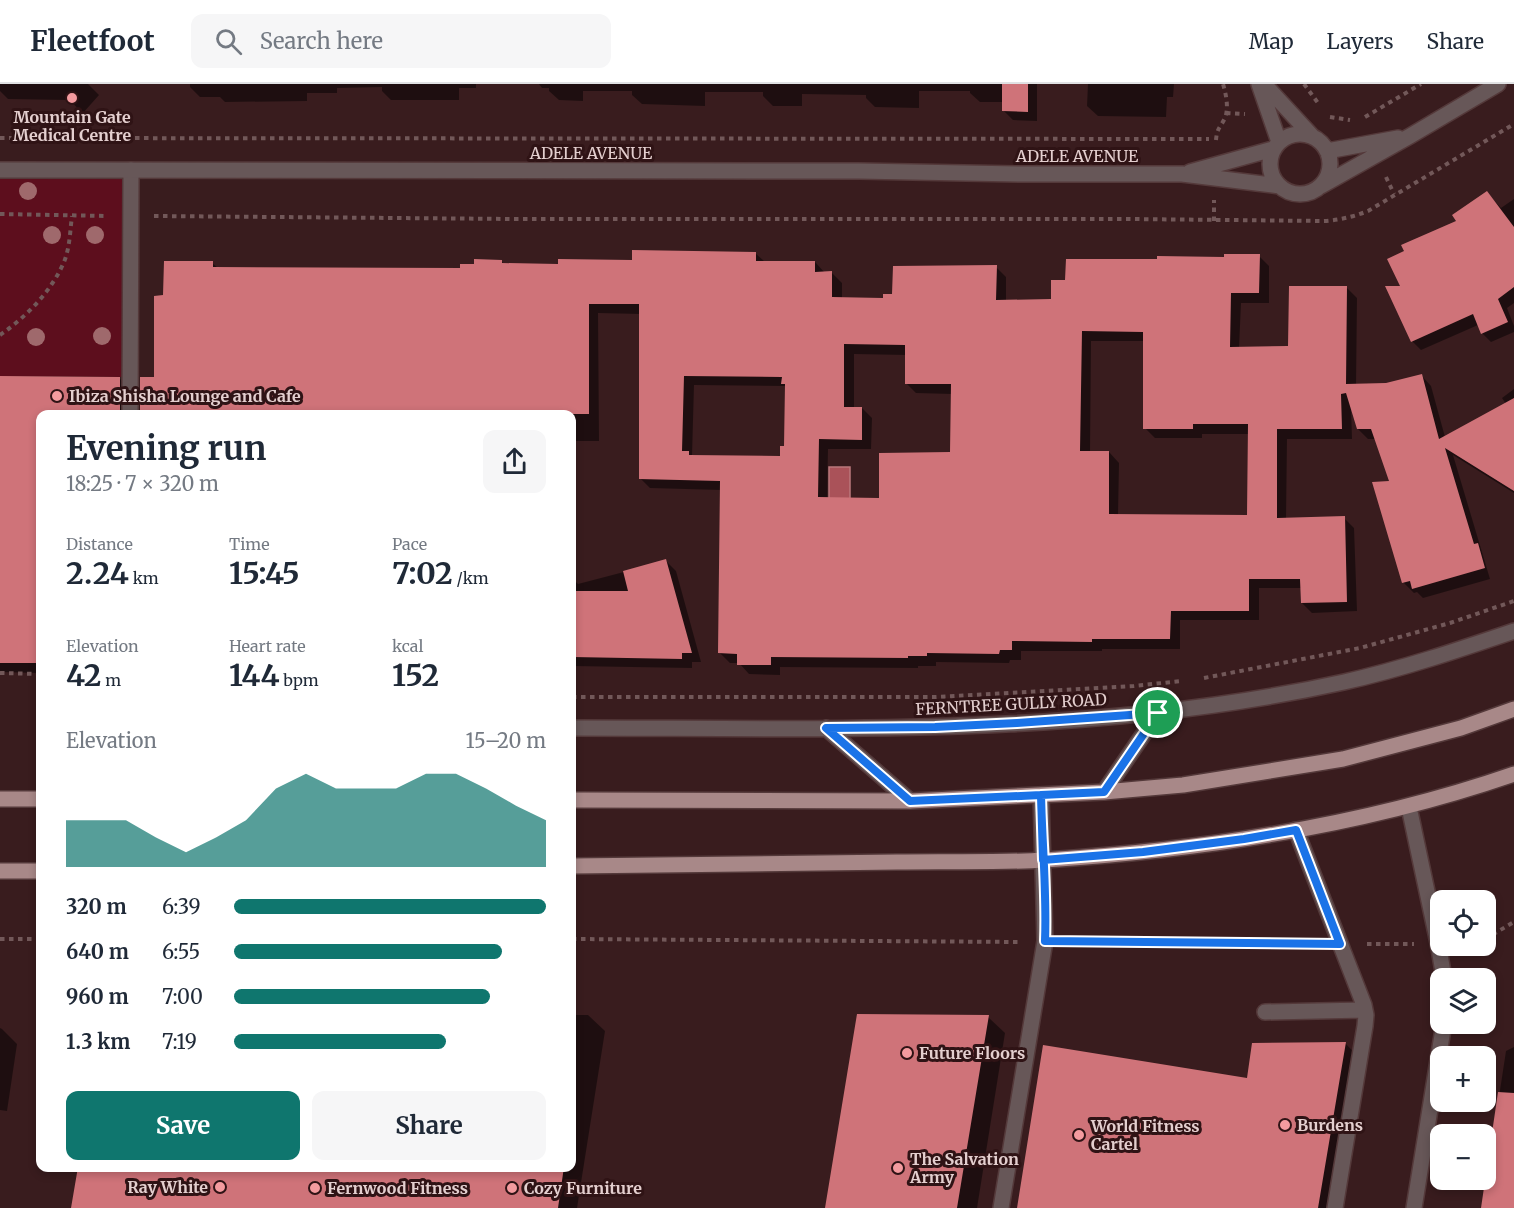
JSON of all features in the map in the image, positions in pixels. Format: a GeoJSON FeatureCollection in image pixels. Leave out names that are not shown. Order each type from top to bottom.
{"type":"FeatureCollection","features":[{"type":"Feature","properties":{"kind":"main road"},"geometry":{"type":"LineString","coordinates":[[576,800],[910,801],[1104,792],[1184,785],[1343,759],[1461,728],[1514,709]]}},
{"type":"Feature","properties":{"kind":"main road"},"geometry":{"type":"LineString","coordinates":[[576,866],[1043,860],[1143,852],[1244,839],[1409,807],[1514,774]]}},
{"type":"Feature","properties":{"kind":"main road"},"geometry":{"type":"LineString","coordinates":[[0,799],[36,799]]}},
{"type":"Feature","properties":{"kind":"main road"},"geometry":{"type":"LineString","coordinates":[[1,875],[36,871]]}},
{"type":"Feature","properties":{"kind":"street"},"geometry":{"type":"LineString","coordinates":[[1260,84],[1276,146]]}},
{"type":"Feature","properties":{"kind":"street"},"geometry":{"type":"LineString","coordinates":[[1264,84],[1327,151],[1330,170],[1321,186]]}},
{"type":"Feature","properties":{"kind":"street"},"geometry":{"type":"LineString","coordinates":[[1312,136],[1294,134],[1286,137],[1276,146],[1270,159],[1273,179],[1287,192],[1305,194],[1321,186],[1498,84]]}},
{"type":"Feature","properties":{"kind":"street"},"geometry":{"type":"LineString","coordinates":[[1327,151],[1410,136]]}},
{"type":"Feature","properties":{"kind":"street","name":"ADELE AVENUE"},"geometry":{"type":"LineString","coordinates":[[1182,174],[1276,146]]}},
{"type":"Feature","properties":{"kind":"street","name":"ADELE AVENUE"},"geometry":{"type":"LineString","coordinates":[[0,170],[858,171],[1182,174],[1280,186]]}},
{"type":"Feature","properties":{"kind":"street"},"geometry":{"type":"LineString","coordinates":[[130,410],[131,170]]}},
{"type":"Feature","properties":{"kind":"street","name":"FERNTREE GULLY ROAD"},"geometry":{"type":"LineString","coordinates":[[576,728],[935,727],[1158,713],[1261,698],[1345,682],[1429,660],[1514,631]]}},
{"type":"Feature","properties":{"kind":"street"},"geometry":{"type":"LineString","coordinates":[[1104,792],[1158,713]]}},
{"type":"Feature","properties":{"kind":"street"},"geometry":{"type":"LineString","coordinates":[[826,728],[910,801]]}},
{"type":"Feature","properties":{"kind":"street"},"geometry":{"type":"LineString","coordinates":[[1001,1208],[1045,941],[1041,795]]}},
{"type":"Feature","properties":{"kind":"street"},"geometry":{"type":"LineString","coordinates":[[1409,807],[1430,906]]}},
{"type":"Feature","properties":{"kind":"street"},"geometry":{"type":"LineString","coordinates":[[1296,830],[1365,1010],[1365,1026],[1335,1208]]}},
{"type":"Feature","properties":{"kind":"street"},"geometry":{"type":"LineString","coordinates":[[1265,1012],[1365,1010]]}},
{"type":"Feature","properties":{"kind":"street"},"geometry":{"type":"LineString","coordinates":[[1414,1208],[1442,1034]]}},
{"type":"Feature","properties":{"kind":"path"},"geometry":{"type":"LineString","coordinates":[[1216,149],[1217,130],[1226,113],[1223,84]]}},
{"type":"Feature","properties":{"kind":"path"},"geometry":{"type":"LineString","coordinates":[[1304,84],[1323,109]]}},
{"type":"Feature","properties":{"kind":"path"},"geometry":{"type":"LineString","coordinates":[[1329,117],[1358,122],[1421,84]]}},
{"type":"Feature","properties":{"kind":"path"},"geometry":{"type":"LineString","coordinates":[[1226,113],[1252,115]]}},
{"type":"Feature","properties":{"kind":"path"},"geometry":{"type":"LineString","coordinates":[[146,216],[1324,221],[1357,216],[1514,123]]}},
{"type":"Feature","properties":{"kind":"path"},"geometry":{"type":"LineString","coordinates":[[0,138],[1216,139]]}},
{"type":"Feature","properties":{"kind":"path"},"geometry":{"type":"LineString","coordinates":[[1384,173],[1394,194]]}},
{"type":"Feature","properties":{"kind":"path"},"geometry":{"type":"LineString","coordinates":[[1214,191],[1214,221]]}},
{"type":"Feature","properties":{"kind":"path"},"geometry":{"type":"LineString","coordinates":[[0,214],[107,216]]}},
{"type":"Feature","properties":{"kind":"path"},"geometry":{"type":"LineString","coordinates":[[0,335],[39,301],[52,282],[64,262],[72,216]]}},
{"type":"Feature","properties":{"kind":"path"},"geometry":{"type":"LineString","coordinates":[[1196,680],[1360,648],[1450,623],[1514,601]]}},
{"type":"Feature","properties":{"kind":"path"},"geometry":{"type":"LineString","coordinates":[[0,673],[36,674]]}},
{"type":"Feature","properties":{"kind":"path"},"geometry":{"type":"LineString","coordinates":[[576,697],[935,697],[1185,681]]}},
{"type":"Feature","properties":{"kind":"path"},"geometry":{"type":"LineString","coordinates":[[1496,933],[1514,922]]}},
{"type":"Feature","properties":{"kind":"path"},"geometry":{"type":"LineString","coordinates":[[0,939],[36,939]]}},
{"type":"Feature","properties":{"kind":"path"},"geometry":{"type":"LineString","coordinates":[[576,939],[1430,944]]}},
{"type":"Feature","properties":{"kind":"shaded area"},"geometry":{"type":"Polygon","coordinates":[[[0,170],[131,170],[130,377],[0,376],[0,170]]]}},
{"type":"Feature","properties":{"kind":"shaded area"},"geometry":{"type":"Polygon","coordinates":[[[829,467],[850,467],[850,511],[829,511],[829,467]]]}},
{"type":"Feature","properties":{"kind":"building"},"geometry":{"type":"Polygon","coordinates":[[[1002,84],[1028,84],[1028,112],[1002,111],[1002,84]]]}},
{"type":"Feature","properties":{"kind":"building"},"geometry":{"type":"Polygon","coordinates":[[[1487,191],[1514,227],[1514,287],[1498,299],[1508,322],[1481,334],[1473,314],[1411,342],[1385,286],[1400,286],[1387,259],[1404,251],[1401,245],[1456,221],[1452,215],[1487,191]]]}},
{"type":"Feature","properties":{"kind":"building"},"geometry":{"type":"Polygon","coordinates":[[[632,250],[756,252],[756,261],[815,261],[815,272],[832,271],[832,297],[883,298],[883,294],[892,294],[893,266],[997,265],[996,300],[1051,299],[1051,280],[1065,280],[1066,259],[1157,259],[1157,256],[1224,257],[1224,254],[1260,254],[1259,293],[1231,293],[1230,347],[1288,346],[1289,286],[1347,286],[1346,384],[1386,383],[1422,374],[1439,439],[1514,398],[1514,491],[1445,448],[1474,544],[1478,543],[1485,568],[1412,589],[1410,581],[1402,583],[1372,482],[1389,481],[1371,429],[1357,429],[1346,393],[1341,394],[1342,429],[1277,429],[1277,518],[1345,516],[1347,602],[1301,603],[1300,579],[1249,579],[1249,611],[1171,611],[1170,639],[1092,639],[1092,642],[1012,641],[1012,650],[1000,650],[999,654],[927,653],[927,656],[908,656],[908,658],[771,657],[771,665],[737,665],[737,654],[718,653],[720,481],[639,479],[639,304],[589,304],[589,414],[576,414],[576,410],[140,410],[140,377],[154,377],[154,296],[163,295],[164,261],[213,261],[213,267],[460,268],[460,264],[474,264],[474,259],[502,260],[502,263],[558,264],[558,259],[632,260],[632,250]],[[1082,331],[1080,451],[1109,451],[1109,514],[1247,515],[1248,424],[1193,424],[1193,429],[1143,429],[1143,332],[1082,331]],[[844,344],[844,407],[862,407],[862,440],[819,439],[818,497],[879,498],[879,453],[950,452],[951,384],[905,384],[905,345],[844,344]],[[684,376],[682,451],[689,451],[689,455],[780,456],[780,446],[784,446],[785,384],[781,384],[782,377],[684,376]]]}},
{"type":"Feature","properties":{"kind":"building"},"geometry":{"type":"Polygon","coordinates":[[[0,376],[120,377],[120,410],[36,410],[36,663],[0,663],[0,376]]]}},
{"type":"Feature","properties":{"kind":"building"},"geometry":{"type":"Polygon","coordinates":[[[666,559],[692,653],[682,653],[682,659],[576,657],[576,591],[628,591],[623,571],[666,559]]]}},
{"type":"Feature","properties":{"kind":"building"},"geometry":{"type":"Polygon","coordinates":[[[857,1014],[989,1015],[957,1208],[825,1208],[857,1014]]]}},
{"type":"Feature","properties":{"kind":"building"},"geometry":{"type":"Polygon","coordinates":[[[1346,1042],[1318,1208],[1017,1208],[1043,1045],[1247,1078],[1252,1043],[1346,1042]]]}},
{"type":"Feature","properties":{"kind":"building"},"geometry":{"type":"Polygon","coordinates":[[[1498,1092],[1514,1093],[1514,1208],[1481,1208],[1484,1190],[1496,1190],[1496,1124],[1493,1124],[1498,1092]]]}},
{"type":"Feature","properties":{"kind":"building"},"geometry":{"type":"Polygon","coordinates":[[[77,1172],[563,1172],[558,1208],[71,1208],[77,1172]]]}},
{"type":"Feature","properties":{"kind":"place","name":"Mountain Gate Medical Centre"},"geometry":{"type":"Point","coordinates":[72,98]}},
{"type":"Feature","properties":{"kind":"place","name":"Ibiza Shisha Lounge and Cafe"},"geometry":{"type":"Point","coordinates":[57,396]}},
{"type":"Feature","properties":{"kind":"place","name":"Future Floors"},"geometry":{"type":"Point","coordinates":[907,1053]}},
{"type":"Feature","properties":{"kind":"place","name":"Burdens"},"geometry":{"type":"Point","coordinates":[1285,1125]}},
{"type":"Feature","properties":{"kind":"place","name":"World Fitness Cartel"},"geometry":{"type":"Point","coordinates":[1079,1135]}},
{"type":"Feature","properties":{"kind":"place","name":"The Salvation Army"},"geometry":{"type":"Point","coordinates":[898,1168]}},
{"type":"Feature","properties":{"kind":"place","name":"Ray White"},"geometry":{"type":"Point","coordinates":[220,1187]}},
{"type":"Feature","properties":{"kind":"place","name":"Fernwood Fitness"},"geometry":{"type":"Point","coordinates":[315,1188]}},
{"type":"Feature","properties":{"kind":"place","name":"Cozy Furniture"},"geometry":{"type":"Point","coordinates":[512,1188]}},
{"type":"Feature","properties":{"kind":"route"},"geometry":{"type":"LineString","coordinates":[[1158,713],[935,727],[826,728],[910,801],[1041,795],[1043,860],[1143,852],[1296,830],[1340,944],[1045,941],[1041,795],[1104,792],[1158,713]]}}]}
